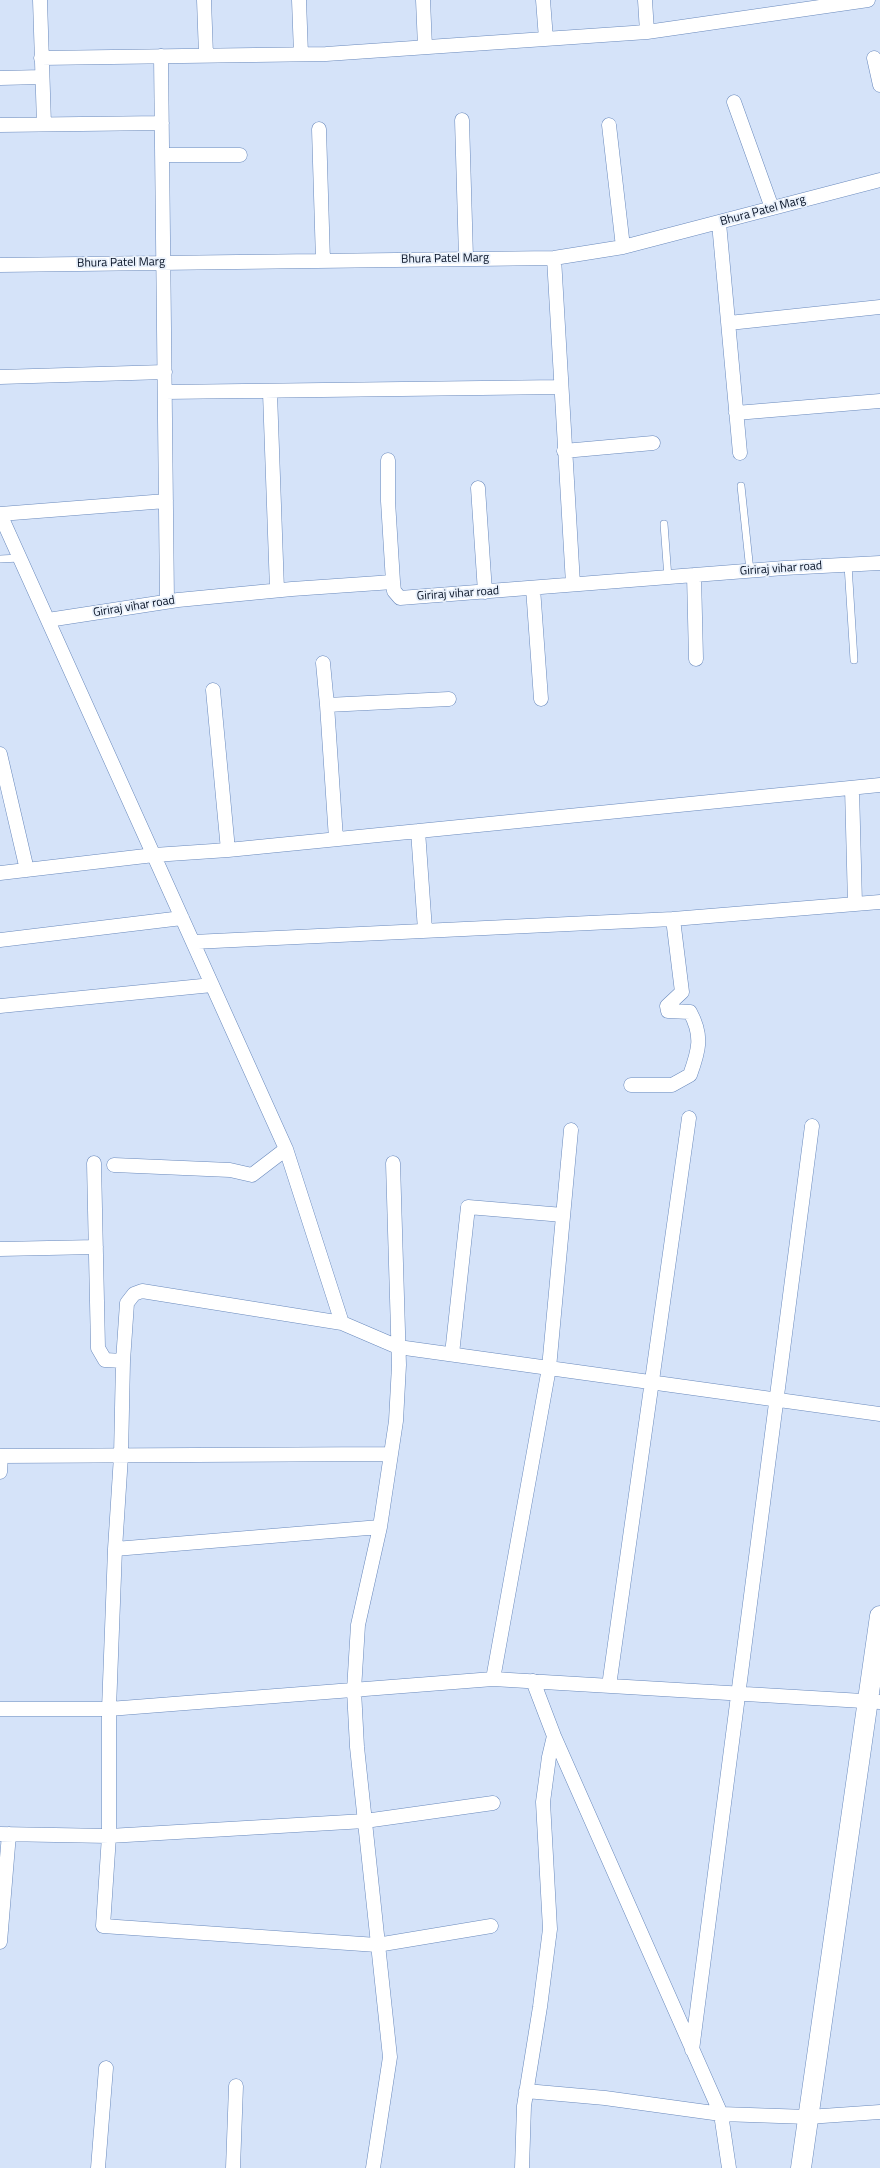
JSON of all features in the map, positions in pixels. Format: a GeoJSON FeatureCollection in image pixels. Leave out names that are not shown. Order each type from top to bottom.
{"type":"FeatureCollection","features":[{"type":"Feature","properties":{"kind":"street"},"geometry":{"type":"LineString","coordinates":[[40,0],[44,124]]}},
{"type":"Feature","properties":{"kind":"street"},"geometry":{"type":"LineString","coordinates":[[204,0],[206,55]]}},
{"type":"Feature","properties":{"kind":"street"},"geometry":{"type":"LineString","coordinates":[[299,0],[301,54]]}},
{"type":"Feature","properties":{"kind":"street"},"geometry":{"type":"LineString","coordinates":[[423,0],[425,47]]}},
{"type":"Feature","properties":{"kind":"street"},"geometry":{"type":"LineString","coordinates":[[543,0],[546,39]]}},
{"type":"Feature","properties":{"kind":"street"},"geometry":{"type":"LineString","coordinates":[[645,0],[647,32]]}},
{"type":"Feature","properties":{"kind":"street"},"geometry":{"type":"LineString","coordinates":[[41,58],[301,54],[647,32],[796,5],[868,0]]}},
{"type":"Feature","properties":{"kind":"street"},"geometry":{"type":"LineString","coordinates":[[161,56],[167,601]]}},
{"type":"Feature","properties":{"kind":"street"},"geometry":{"type":"LineString","coordinates":[[874,58],[880,85]]}},
{"type":"Feature","properties":{"kind":"street"},"geometry":{"type":"LineString","coordinates":[[0,78],[42,77]]}},
{"type":"Feature","properties":{"kind":"street"},"geometry":{"type":"LineString","coordinates":[[734,102],[772,208]]}},
{"type":"Feature","properties":{"kind":"street"},"geometry":{"type":"LineString","coordinates":[[462,120],[466,258]]}},
{"type":"Feature","properties":{"kind":"street"},"geometry":{"type":"LineString","coordinates":[[0,125],[162,123]]}},
{"type":"Feature","properties":{"kind":"street"},"geometry":{"type":"LineString","coordinates":[[609,126],[623,247]]}},
{"type":"Feature","properties":{"kind":"street"},"geometry":{"type":"LineString","coordinates":[[319,129],[323,261]]}},
{"type":"Feature","properties":{"kind":"street"},"geometry":{"type":"LineString","coordinates":[[162,154],[240,155]]}},
{"type":"Feature","properties":{"kind":"street","name":"Bhura Patel Marg"},"geometry":{"type":"LineString","coordinates":[[0,265],[554,258],[623,247],[880,180]]}},
{"type":"Feature","properties":{"kind":"street"},"geometry":{"type":"LineString","coordinates":[[719,223],[740,453]]}},
{"type":"Feature","properties":{"kind":"street"},"geometry":{"type":"LineString","coordinates":[[554,258],[572,584]]}},
{"type":"Feature","properties":{"kind":"street"},"geometry":{"type":"LineString","coordinates":[[729,324],[880,307]]}},
{"type":"Feature","properties":{"kind":"street"},"geometry":{"type":"LineString","coordinates":[[0,377],[164,372]]}},
{"type":"Feature","properties":{"kind":"street"},"geometry":{"type":"LineString","coordinates":[[165,392],[270,392],[560,387]]}},
{"type":"Feature","properties":{"kind":"street"},"geometry":{"type":"LineString","coordinates":[[270,392],[276,590]]}},
{"type":"Feature","properties":{"kind":"street"},"geometry":{"type":"LineString","coordinates":[[736,413],[880,401]]}},
{"type":"Feature","properties":{"kind":"street"},"geometry":{"type":"LineString","coordinates":[[564,451],[653,443]]}},
{"type":"Feature","properties":{"kind":"street"},"geometry":{"type":"LineString","coordinates":[[388,460],[388,501],[393,582]]}},
{"type":"Feature","properties":{"kind":"street"},"geometry":{"type":"LineString","coordinates":[[478,488],[485,592]]}},
{"type":"Feature","properties":{"kind":"street"},"geometry":{"type":"LineString","coordinates":[[166,501],[0,514],[286,1149],[342,1323]]}},
{"type":"Feature","properties":{"kind":"street","name":"Giriraj vihar road"},"geometry":{"type":"LineString","coordinates":[[48,620],[167,601],[276,590],[393,582],[394,591],[400,598],[694,575],[880,563]]}},
{"type":"Feature","properties":{"kind":"street"},"geometry":{"type":"LineString","coordinates":[[694,575],[696,659]]}},
{"type":"Feature","properties":{"kind":"street"},"geometry":{"type":"LineString","coordinates":[[533,588],[541,699]]}},
{"type":"Feature","properties":{"kind":"street"},"geometry":{"type":"LineString","coordinates":[[323,663],[336,839]]}},
{"type":"Feature","properties":{"kind":"street"},"geometry":{"type":"LineString","coordinates":[[213,690],[228,850]]}},
{"type":"Feature","properties":{"kind":"street"},"geometry":{"type":"LineString","coordinates":[[327,705],[449,699]]}},
{"type":"Feature","properties":{"kind":"street"},"geometry":{"type":"LineString","coordinates":[[0,754],[27,870]]}},
{"type":"Feature","properties":{"kind":"street"},"geometry":{"type":"LineString","coordinates":[[0,873],[154,855],[228,850],[880,785]]}},
{"type":"Feature","properties":{"kind":"street"},"geometry":{"type":"LineString","coordinates":[[852,788],[855,904]]}},
{"type":"Feature","properties":{"kind":"street"},"geometry":{"type":"LineString","coordinates":[[418,831],[425,930]]}},
{"type":"Feature","properties":{"kind":"street"},"geometry":{"type":"LineString","coordinates":[[193,942],[673,919],[880,902]]}},
{"type":"Feature","properties":{"kind":"street"},"geometry":{"type":"LineString","coordinates":[[0,940],[182,918]]}},
{"type":"Feature","properties":{"kind":"street"},"geometry":{"type":"LineString","coordinates":[[631,1086],[672,1085],[690,1075],[699,1050],[697,1026],[690,1012],[668,1011],[667,1006],[682,992],[673,919]]}},
{"type":"Feature","properties":{"kind":"street"},"geometry":{"type":"LineString","coordinates":[[0,1006],[212,984]]}},
{"type":"Feature","properties":{"kind":"street"},"geometry":{"type":"LineString","coordinates":[[609,1686],[689,1118]]}},
{"type":"Feature","properties":{"kind":"street"},"geometry":{"type":"LineString","coordinates":[[692,2050],[812,1126]]}},
{"type":"Feature","properties":{"kind":"street"},"geometry":{"type":"LineString","coordinates":[[493,1679],[549,1368],[571,1130]]}},
{"type":"Feature","properties":{"kind":"street"},"geometry":{"type":"LineString","coordinates":[[114,1165],[230,1170],[252,1175],[286,1149]]}},
{"type":"Feature","properties":{"kind":"street"},"geometry":{"type":"LineString","coordinates":[[94,1163],[98,1348],[105,1360],[123,1361]]}},
{"type":"Feature","properties":{"kind":"street"},"geometry":{"type":"LineString","coordinates":[[373,2168],[390,2057],[357,1747],[354,1690],[358,1625],[380,1527],[396,1421],[399,1365],[393,1163]]}},
{"type":"Feature","properties":{"kind":"street"},"geometry":{"type":"LineString","coordinates":[[452,1354],[468,1207],[564,1215]]}},
{"type":"Feature","properties":{"kind":"street"},"geometry":{"type":"LineString","coordinates":[[0,1249],[96,1247]]}},
{"type":"Feature","properties":{"kind":"street"},"geometry":{"type":"LineString","coordinates":[[491,1926],[377,1945],[103,1926],[109,1836],[109,1709],[115,1549],[121,1456],[123,1361],[127,1303],[134,1294],[142,1291],[342,1323],[398,1347],[880,1414]]}},
{"type":"Feature","properties":{"kind":"street"},"geometry":{"type":"LineString","coordinates":[[0,1472],[0,1456],[391,1454]]}},
{"type":"Feature","properties":{"kind":"street"},"geometry":{"type":"LineString","coordinates":[[115,1549],[380,1527]]}},
{"type":"Feature","properties":{"kind":"street"},"geometry":{"type":"LineString","coordinates":[[801,2168],[874,1702],[880,1616]]}},
{"type":"Feature","properties":{"kind":"street"},"geometry":{"type":"LineString","coordinates":[[0,1709],[109,1709],[493,1679],[874,1702]]}},
{"type":"Feature","properties":{"kind":"street"},"geometry":{"type":"LineString","coordinates":[[533,1681],[554,1736],[721,2114],[729,2168]]}},
{"type":"Feature","properties":{"kind":"street"},"geometry":{"type":"LineString","coordinates":[[522,2168],[524,2106],[540,2007],[550,1929],[543,1802],[549,1757],[554,1736]]}},
{"type":"Feature","properties":{"kind":"street"},"geometry":{"type":"LineString","coordinates":[[0,1942],[5,1834],[109,1836],[365,1821],[494,1803]]}},
{"type":"Feature","properties":{"kind":"street"},"geometry":{"type":"LineString","coordinates":[[98,2168],[106,2068]]}},
{"type":"Feature","properties":{"kind":"street"},"geometry":{"type":"LineString","coordinates":[[233,2168],[236,2086]]}},
{"type":"Feature","properties":{"kind":"street"},"geometry":{"type":"LineString","coordinates":[[526,2091],[605,2098],[721,2114],[808,2117],[880,2112]]}},
{"type":"Feature","properties":{"kind":"lane"},"geometry":{"type":"LineString","coordinates":[[741,486],[750,571]]}},
{"type":"Feature","properties":{"kind":"lane"},"geometry":{"type":"LineString","coordinates":[[664,524],[668,578]]}},
{"type":"Feature","properties":{"kind":"lane"},"geometry":{"type":"LineString","coordinates":[[0,559],[20,558]]}},
{"type":"Feature","properties":{"kind":"lane"},"geometry":{"type":"LineString","coordinates":[[848,564],[854,660]]}}]}
